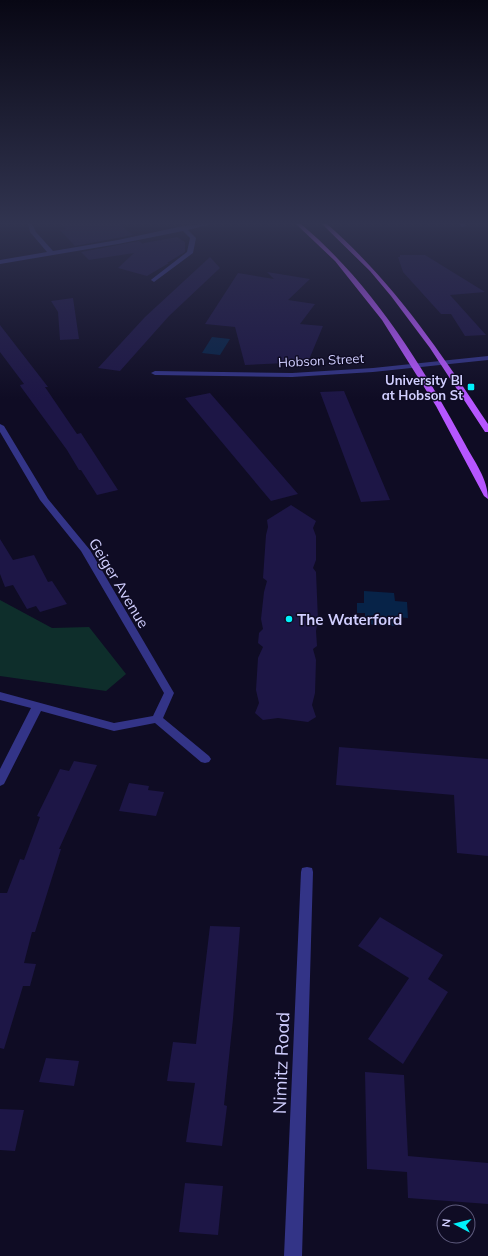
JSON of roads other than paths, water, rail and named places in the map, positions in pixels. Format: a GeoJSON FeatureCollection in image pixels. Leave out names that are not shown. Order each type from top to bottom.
{"type":"FeatureCollection","features":[{"type":"Feature","properties":{"kind":"main road"},"geometry":{"type":"LineString","coordinates":[[356,283],[379,311],[414,365],[462,445],[488,496]]}},
{"type":"Feature","properties":{"kind":"main road"},"geometry":{"type":"LineString","coordinates":[[385,283],[402,303],[488,430]]}},
{"type":"Feature","properties":{"kind":"street","name":"Hobson Street"},"geometry":{"type":"LineString","coordinates":[[155,373],[292,375],[374,370],[488,358]]}},
{"type":"Feature","properties":{"kind":"street","name":"Geiger Avenue"},"geometry":{"type":"LineString","coordinates":[[0,426],[44,500],[85,550],[169,693],[157,720]]}},
{"type":"Feature","properties":{"kind":"street"},"geometry":{"type":"LineString","coordinates":[[0,696],[114,727],[157,720],[205,759]]}},
{"type":"Feature","properties":{"kind":"street"},"geometry":{"type":"LineString","coordinates":[[0,781],[37,707]]}},
{"type":"Feature","properties":{"kind":"street","name":"Nimitz Road"},"geometry":{"type":"LineString","coordinates":[[293,1256],[307,872]]}},
{"type":"Feature","properties":{"kind":"water"},"geometry":{"type":"Polygon","coordinates":[[[212,337],[230,339],[220,355],[202,353],[212,337]]]}},
{"type":"Feature","properties":{"kind":"water"},"geometry":{"type":"Polygon","coordinates":[[[364,591],[394,593],[395,601],[407,602],[408,618],[395,617],[395,626],[365,624],[365,613],[357,613],[357,603],[364,603],[364,591]]]}},
{"type":"Feature","properties":{"kind":"place","name":"University Bl at Hobson St"},"geometry":{"type":"Point","coordinates":[471,387]}},
{"type":"Feature","properties":{"kind":"place","name":"The Waterford"},"geometry":{"type":"Point","coordinates":[289,619]}}]}
